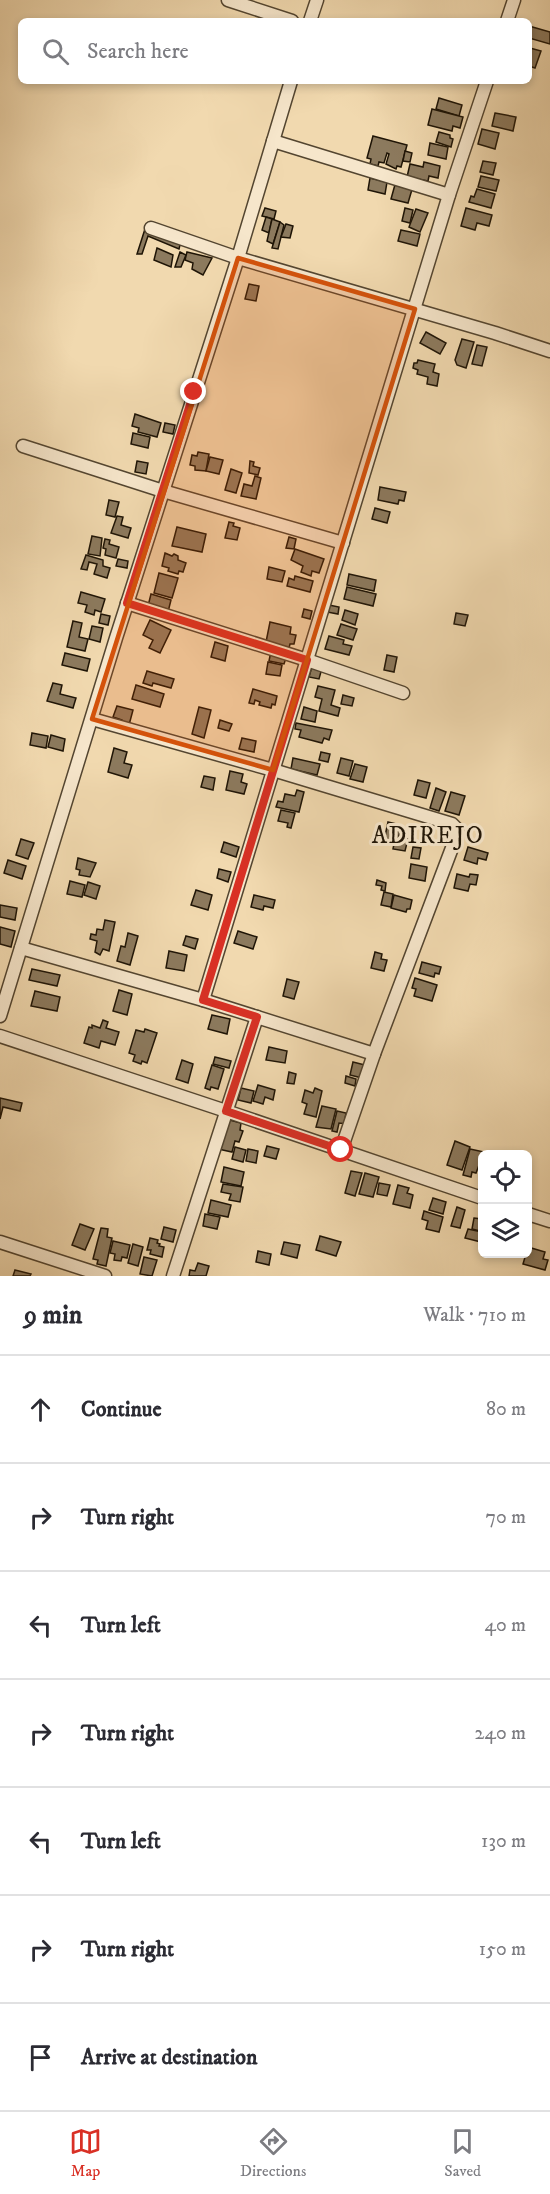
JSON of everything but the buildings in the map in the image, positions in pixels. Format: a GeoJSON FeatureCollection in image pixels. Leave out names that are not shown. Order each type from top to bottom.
{"type":"FeatureCollection","features":[{"type":"Feature","properties":{"kind":"street"},"geometry":{"type":"LineString","coordinates":[[228,0],[283,18]]}},
{"type":"Feature","properties":{"kind":"street"},"geometry":{"type":"LineString","coordinates":[[311,18],[316,0]]}},
{"type":"Feature","properties":{"kind":"street"},"geometry":{"type":"LineString","coordinates":[[508,18],[514,0]]}},
{"type":"Feature","properties":{"kind":"street"},"geometry":{"type":"LineString","coordinates":[[0,1016],[127,603],[238,258],[290,84]]}},
{"type":"Feature","properties":{"kind":"street"},"geometry":{"type":"LineString","coordinates":[[203,1000],[449,195],[486,84]]}},
{"type":"Feature","properties":{"kind":"street"},"geometry":{"type":"LineString","coordinates":[[273,141],[449,195]]}},
{"type":"Feature","properties":{"kind":"street"},"geometry":{"type":"LineString","coordinates":[[151,228],[238,258],[550,351]]}},
{"type":"Feature","properties":{"kind":"street"},"geometry":{"type":"LineString","coordinates":[[23,446],[163,491],[343,543]]}},
{"type":"Feature","properties":{"kind":"street"},"geometry":{"type":"LineString","coordinates":[[127,603],[403,693]]}},
{"type":"Feature","properties":{"kind":"street"},"geometry":{"type":"LineString","coordinates":[[92,719],[273,770],[452,824],[457,829],[455,840],[374,1054],[341,1150]]}},
{"type":"Feature","properties":{"kind":"street"},"geometry":{"type":"LineString","coordinates":[[21,948],[203,1000],[374,1054]]}},
{"type":"Feature","properties":{"kind":"street"},"geometry":{"type":"LineString","coordinates":[[173,1276],[257,1017]]}},
{"type":"Feature","properties":{"kind":"street"},"geometry":{"type":"LineString","coordinates":[[0,1036],[478,1196]]}},
{"type":"Feature","properties":{"kind":"street"},"geometry":{"type":"LineString","coordinates":[[532,1215],[550,1221]]}},
{"type":"Feature","properties":{"kind":"street"},"geometry":{"type":"LineString","coordinates":[[0,1242],[105,1276]]}},
{"type":"Feature","properties":{"kind":"highlighted area"},"geometry":{"type":"Polygon","coordinates":[[[238,258],[415,309],[273,770],[92,719],[238,258]]]}},
{"type":"Feature","properties":{"kind":"district","name":"ADIREJO"},"geometry":{"type":"Point","coordinates":[428,836]}},
{"type":"Feature","properties":{"kind":"route"},"geometry":{"type":"LineString","coordinates":[[194,392],[127,603],[307,660],[203,1000],[257,1017],[226,1111],[341,1150]]}}]}
